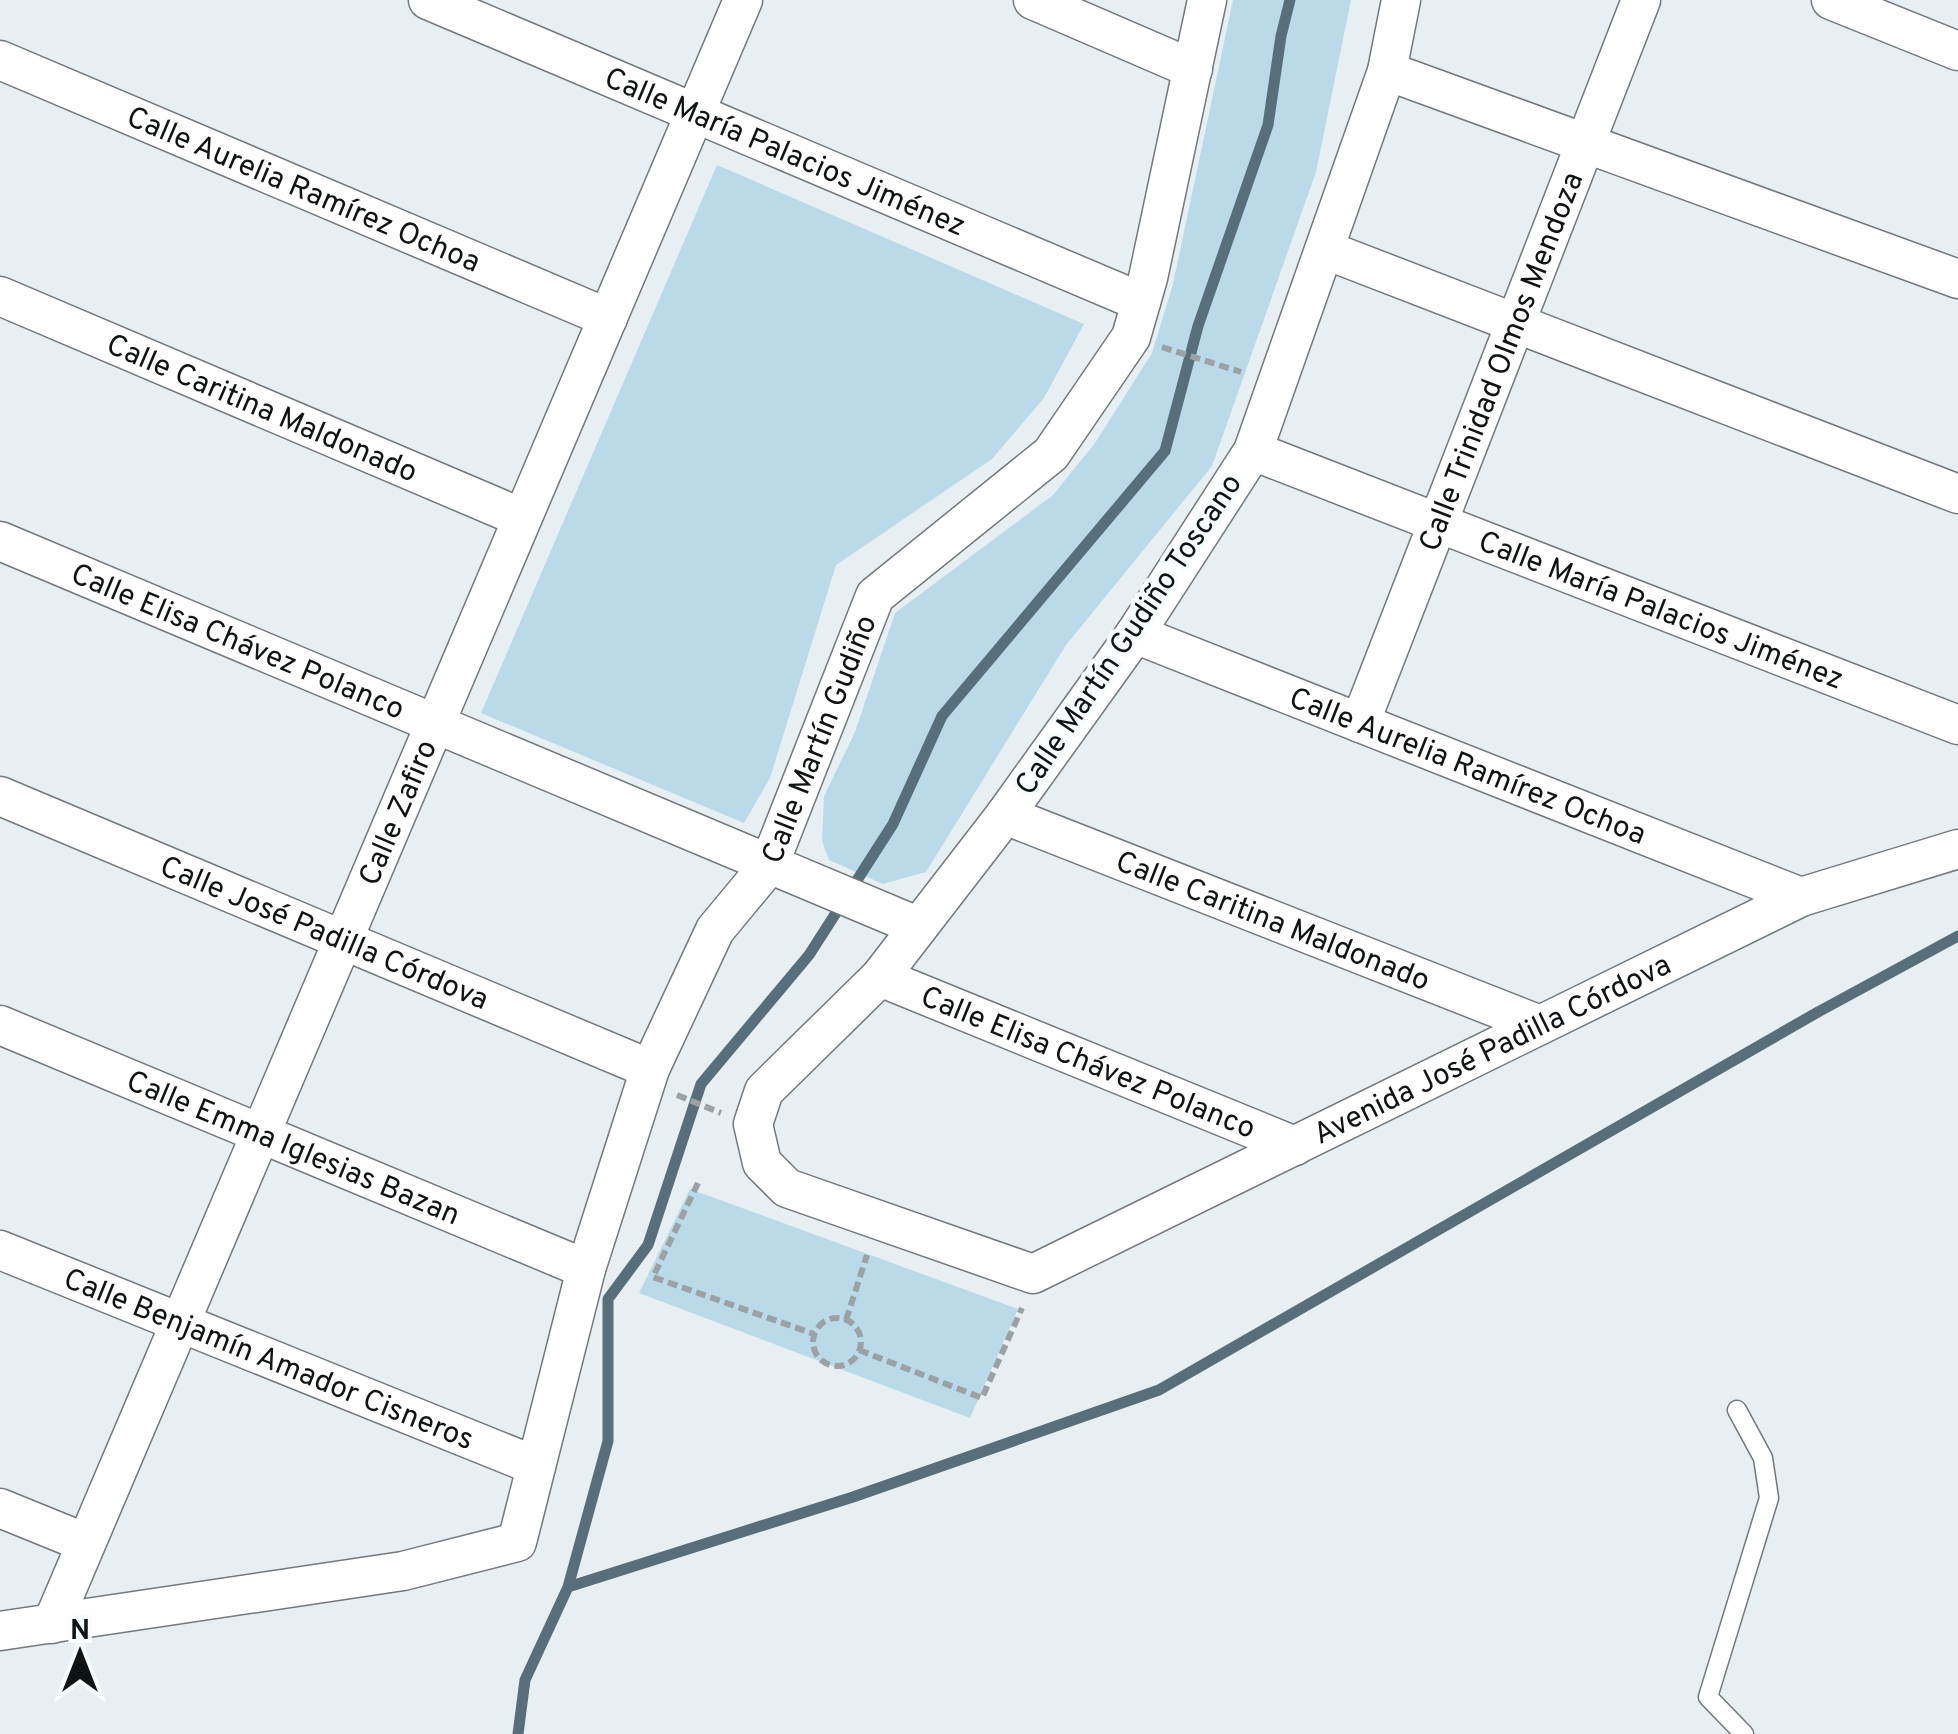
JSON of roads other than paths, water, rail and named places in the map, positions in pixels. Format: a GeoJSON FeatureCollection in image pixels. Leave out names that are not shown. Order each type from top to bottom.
{"type":"FeatureCollection","features":[{"type":"Feature","properties":{"kind":"street","name":"Calle María Palacios Jiménez"},"geometry":{"type":"LineString","coordinates":[[428,0],[1142,302]]}},
{"type":"Feature","properties":{"kind":"street","name":"Calle Zafiro"},"geometry":{"type":"LineString","coordinates":[[52,1624],[743,0]]}},
{"type":"Feature","properties":{"kind":"street"},"geometry":{"type":"LineString","coordinates":[[1033,0],[1192,69]]}},
{"type":"Feature","properties":{"kind":"street","name":"Calle Martín Gudiño"},"geometry":{"type":"LineString","coordinates":[[52,1624],[404,1571],[517,1542],[586,1268],[662,1081],[716,930],[769,865],[876,596],[1050,454],[1131,337],[1142,302],[1207,0]]}},
{"type":"Feature","properties":{"kind":"street","name":"Calle Martín Gudiño Toscano"},"geometry":{"type":"LineString","coordinates":[[1028,1291],[787,1188],[762,1163],[752,1124],[764,1091],[880,977],[1004,815],[1135,634],[1253,451],[1387,71],[1400,0]]}},
{"type":"Feature","properties":{"kind":"street","name":"Calle Trinidad Olmos Mendoza"},"geometry":{"type":"LineString","coordinates":[[1360,722],[1641,0]]}},
{"type":"Feature","properties":{"kind":"street"},"geometry":{"type":"LineString","coordinates":[[1831,0],[1958,51]]}},
{"type":"Feature","properties":{"kind":"street","name":"Calle Aurelia Ramírez Ochoa"},"geometry":{"type":"LineString","coordinates":[[0,60],[608,318]]}},
{"type":"Feature","properties":{"kind":"street"},"geometry":{"type":"LineString","coordinates":[[1387,71],[1958,278]]}},
{"type":"Feature","properties":{"kind":"street"},"geometry":{"type":"LineString","coordinates":[[1326,250],[1958,494]]}},
{"type":"Feature","properties":{"kind":"street","name":"Calle Caritina Maldonado"},"geometry":{"type":"LineString","coordinates":[[0,296],[522,518]]}},
{"type":"Feature","properties":{"kind":"street","name":"Calle María Palacios Jiménez"},"geometry":{"type":"LineString","coordinates":[[1253,451],[1958,725]]}},
{"type":"Feature","properties":{"kind":"street","name":"Calle Elisa Chávez Polanco"},"geometry":{"type":"LineString","coordinates":[[0,541],[917,926]]}},
{"type":"Feature","properties":{"kind":"street","name":"Calle Aurelia Ramírez Ochoa"},"geometry":{"type":"LineString","coordinates":[[1135,634],[1801,897]]}},
{"type":"Feature","properties":{"kind":"street","name":"Calle José Padilla Córdova"},"geometry":{"type":"LineString","coordinates":[[0,796],[343,940],[662,1081]]}},
{"type":"Feature","properties":{"kind":"street","name":"Calle Caritina Maldonado"},"geometry":{"type":"LineString","coordinates":[[1004,815],[1540,1025]]}},
{"type":"Feature","properties":{"kind":"street","name":"Avenida José Padilla Córdova"},"geometry":{"type":"LineString","coordinates":[[1028,1291],[1295,1146],[1801,897],[1958,849]]}},
{"type":"Feature","properties":{"kind":"street","name":"Calle Elisa Chávez Polanco"},"geometry":{"type":"LineString","coordinates":[[880,977],[1295,1146]]}},
{"type":"Feature","properties":{"kind":"street","name":"Calle Emma Iglesias Bazan"},"geometry":{"type":"LineString","coordinates":[[0,1025],[586,1268]]}},
{"type":"Feature","properties":{"kind":"street","name":"Calle Benjamín Amador Cisneros"},"geometry":{"type":"LineString","coordinates":[[0,1250],[536,1466]]}},
{"type":"Feature","properties":{"kind":"street"},"geometry":{"type":"LineString","coordinates":[[0,1508],[86,1543]]}},
{"type":"Feature","properties":{"kind":"street"},"geometry":{"type":"LineString","coordinates":[[0,1631],[52,1624]]}},
{"type":"Feature","properties":{"kind":"lane"},"geometry":{"type":"LineString","coordinates":[[1737,1410],[1763,1458],[1769,1498],[1708,1697],[1744,1734]]}},
{"type":"Feature","properties":{"kind":"waterway"},"geometry":{"type":"LineString","coordinates":[[518,1734],[525,1680],[568,1587],[608,1441],[608,1299],[648,1245],[701,1084],[809,955],[893,824],[942,716],[1165,451],[1198,326],[1268,125],[1290,0]]}},
{"type":"Feature","properties":{"kind":"waterway"},"geometry":{"type":"LineString","coordinates":[[568,1587],[853,1497],[1159,1390],[1818,1012],[1958,936]]}}]}
